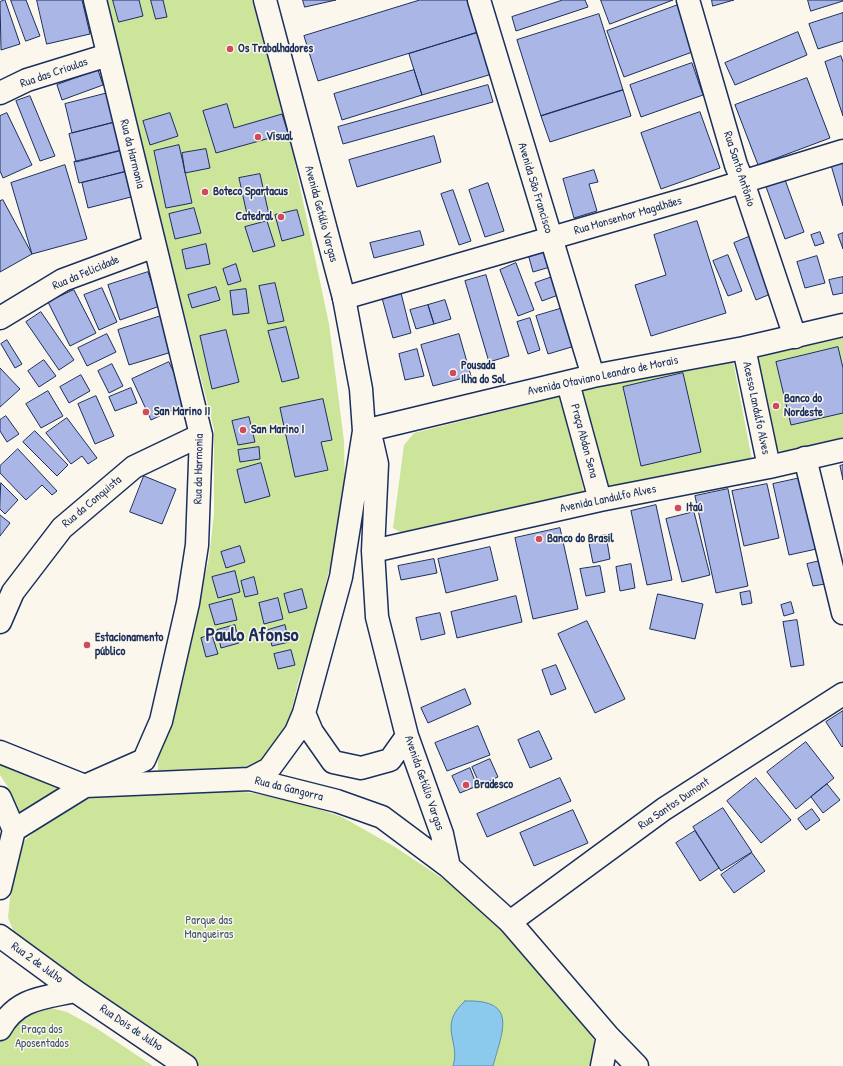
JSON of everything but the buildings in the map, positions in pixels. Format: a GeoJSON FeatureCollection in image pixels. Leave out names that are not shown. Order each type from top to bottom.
{"type":"FeatureCollection","features":[{"type":"Feature","properties":{"kind":"street","name":"Rua da Harmonia"},"geometry":{"type":"LineString","coordinates":[[85,786],[144,760],[161,721],[188,603],[197,545],[201,435],[95,0]]}},
{"type":"Feature","properties":{"kind":"street","name":"Avenida Getúlio Vargas"},"geometry":{"type":"LineString","coordinates":[[250,779],[269,769],[296,732],[304,713],[341,577],[364,431],[362,389],[344,298],[265,0]]}},
{"type":"Feature","properties":{"kind":"street","name":"Avenida São Francisco"},"geometry":{"type":"LineString","coordinates":[[479,0],[593,376]]}},
{"type":"Feature","properties":{"kind":"street","name":"Rua Santo Antônio"},"geometry":{"type":"LineString","coordinates":[[688,0],[736,165],[744,182],[795,337]]}},
{"type":"Feature","properties":{"kind":"street","name":"Rua das Crioulas"},"geometry":{"type":"LineString","coordinates":[[0,93],[27,80],[108,55]]}},
{"type":"Feature","properties":{"kind":"street","name":"Rua Monsenhor Magalhães"},"geometry":{"type":"LineString","coordinates":[[344,298],[551,239],[843,151]]}},
{"type":"Feature","properties":{"kind":"street","name":"Rua da Felicidade"},"geometry":{"type":"LineString","coordinates":[[0,318],[63,280],[155,246]]}},
{"type":"Feature","properties":{"kind":"street","name":"Avenida Otaviano Leandro de Morais"},"geometry":{"type":"LineString","coordinates":[[364,431],[593,376],[744,348],[843,325]]}},
{"type":"Feature","properties":{"kind":"street","name":"Acesso Landulfo Alves"},"geometry":{"type":"LineString","coordinates":[[744,348],[769,467]]}},
{"type":"Feature","properties":{"kind":"street","name":"Praça Abdon Sena"},"geometry":{"type":"LineString","coordinates":[[568,383],[600,500]]}},
{"type":"Feature","properties":{"kind":"street","name":"Avenida Getúlio Vargas"},"geometry":{"type":"LineString","coordinates":[[364,431],[372,442],[377,464],[373,551],[377,617],[406,736],[442,834],[449,867]]}},
{"type":"Feature","properties":{"kind":"street","name":"Rua da Conquista"},"geometry":{"type":"LineString","coordinates":[[0,622],[13,592],[62,528],[134,467],[201,435]]}},
{"type":"Feature","properties":{"kind":"street","name":"Avenida Landulfo Alves"},"geometry":{"type":"LineString","coordinates":[[373,551],[600,500],[769,467],[843,450]]}},
{"type":"Feature","properties":{"kind":"street"},"geometry":{"type":"LineString","coordinates":[[806,458],[843,613]]}},
{"type":"Feature","properties":{"kind":"street","name":"Rua Santos Dumont"},"geometry":{"type":"LineString","coordinates":[[510,922],[664,809],[843,694]]}},
{"type":"Feature","properties":{"kind":"street"},"geometry":{"type":"LineString","coordinates":[[304,713],[312,732],[333,762],[361,768],[390,760],[406,736]]}},
{"type":"Feature","properties":{"kind":"street","name":"Rua da Gangorra"},"geometry":{"type":"LineString","coordinates":[[0,752],[85,786],[250,779],[337,800],[382,817],[449,867]]}},
{"type":"Feature","properties":{"kind":"street","name":"Rua da Gangorra"},"geometry":{"type":"LineString","coordinates":[[14,830],[85,786]]}},
{"type":"Feature","properties":{"kind":"street"},"geometry":{"type":"LineString","coordinates":[[0,798],[14,830],[0,888]]}},
{"type":"Feature","properties":{"kind":"street"},"geometry":{"type":"LineString","coordinates":[[449,867],[510,922],[608,1036],[637,1066]]}},
{"type":"Feature","properties":{"kind":"street","name":"Rua 2 de Julho"},"geometry":{"type":"LineString","coordinates":[[0,936],[75,991]]}},
{"type":"Feature","properties":{"kind":"street"},"geometry":{"type":"LineString","coordinates":[[0,1029],[7,1016],[29,1000],[75,991]]}},
{"type":"Feature","properties":{"kind":"street","name":"Rua Dois de Julho"},"geometry":{"type":"LineString","coordinates":[[75,991],[186,1066]]}},
{"type":"Feature","properties":{"kind":"street"},"geometry":{"type":"LineString","coordinates":[[602,1066],[608,1036]]}},
{"type":"Feature","properties":{"kind":"green space"},"geometry":{"type":"Polygon","coordinates":[[[104,0],[252,0],[293,154],[329,324],[344,441],[345,490],[340,533],[328,574],[315,631],[285,729],[267,757],[251,768],[165,773],[158,771],[158,750],[199,601],[209,558],[214,514],[214,429],[104,0]]]}},
{"type":"Feature","properties":{"kind":"green space"},"geometry":{"type":"Polygon","coordinates":[[[843,334],[843,447],[804,454],[776,450],[757,360],[770,349],[843,334]]]}},
{"type":"Feature","properties":{"kind":"green space"},"geometry":{"type":"Polygon","coordinates":[[[733,361],[752,460],[602,491],[579,388],[733,361]]]}},
{"type":"Feature","properties":{"kind":"green space"},"geometry":{"type":"Polygon","coordinates":[[[562,396],[585,496],[404,534],[393,528],[404,445],[414,433],[562,396]]]}},
{"type":"Feature","properties":{"kind":"green space","name":"Parque das Mangueiras"},"geometry":{"type":"Polygon","coordinates":[[[0,758],[34,772],[252,793],[300,803],[342,817],[395,847],[469,896],[591,1026],[599,1066],[163,1066],[85,1012],[41,976],[18,941],[8,918],[12,879],[21,844],[84,787],[21,817],[10,790],[0,775],[0,758]]]}},
{"type":"Feature","properties":{"kind":"green space","name":"Praça dos Aposentados"},"geometry":{"type":"Polygon","coordinates":[[[43,1006],[67,1012],[96,1028],[153,1066],[0,1066],[0,1037],[10,1022],[43,1006]]]}},
{"type":"Feature","properties":{"kind":"water"},"geometry":{"type":"Polygon","coordinates":[[[465,1001],[482,1002],[493,1006],[500,1012],[503,1020],[502,1030],[493,1066],[453,1066],[455,1057],[451,1026],[452,1018],[465,1001]]]}},
{"type":"Feature","properties":{"kind":"place","name":"Os Trabalhadores"},"geometry":{"type":"Point","coordinates":[230,49]}},
{"type":"Feature","properties":{"kind":"place","name":"Visual"},"geometry":{"type":"Point","coordinates":[258,137]}},
{"type":"Feature","properties":{"kind":"place","name":"Boteco Spartacus"},"geometry":{"type":"Point","coordinates":[205,192]}},
{"type":"Feature","properties":{"kind":"place","name":"Catedral"},"geometry":{"type":"Point","coordinates":[281,217]}},
{"type":"Feature","properties":{"kind":"place","name":"Pousada Ilha do Sol"},"geometry":{"type":"Point","coordinates":[453,373]}},
{"type":"Feature","properties":{"kind":"place","name":"Banco do Nordeste"},"geometry":{"type":"Point","coordinates":[776,406]}},
{"type":"Feature","properties":{"kind":"place","name":"San Marino II"},"geometry":{"type":"Point","coordinates":[146,412]}},
{"type":"Feature","properties":{"kind":"place","name":"San Marino I"},"geometry":{"type":"Point","coordinates":[243,430]}},
{"type":"Feature","properties":{"kind":"place","name":"Itaú"},"geometry":{"type":"Point","coordinates":[678,508]}},
{"type":"Feature","properties":{"kind":"place","name":"Banco do Brasil"},"geometry":{"type":"Point","coordinates":[539,539]}},
{"type":"Feature","properties":{"kind":"place","name":"Estacionamento público"},"geometry":{"type":"Point","coordinates":[87,645]}},
{"type":"Feature","properties":{"kind":"place","name":"Bradesco"},"geometry":{"type":"Point","coordinates":[466,785]}},
{"type":"Feature","properties":{"kind":"district","name":"Paulo Afonso"},"geometry":{"type":"Point","coordinates":[252,636]}}]}
